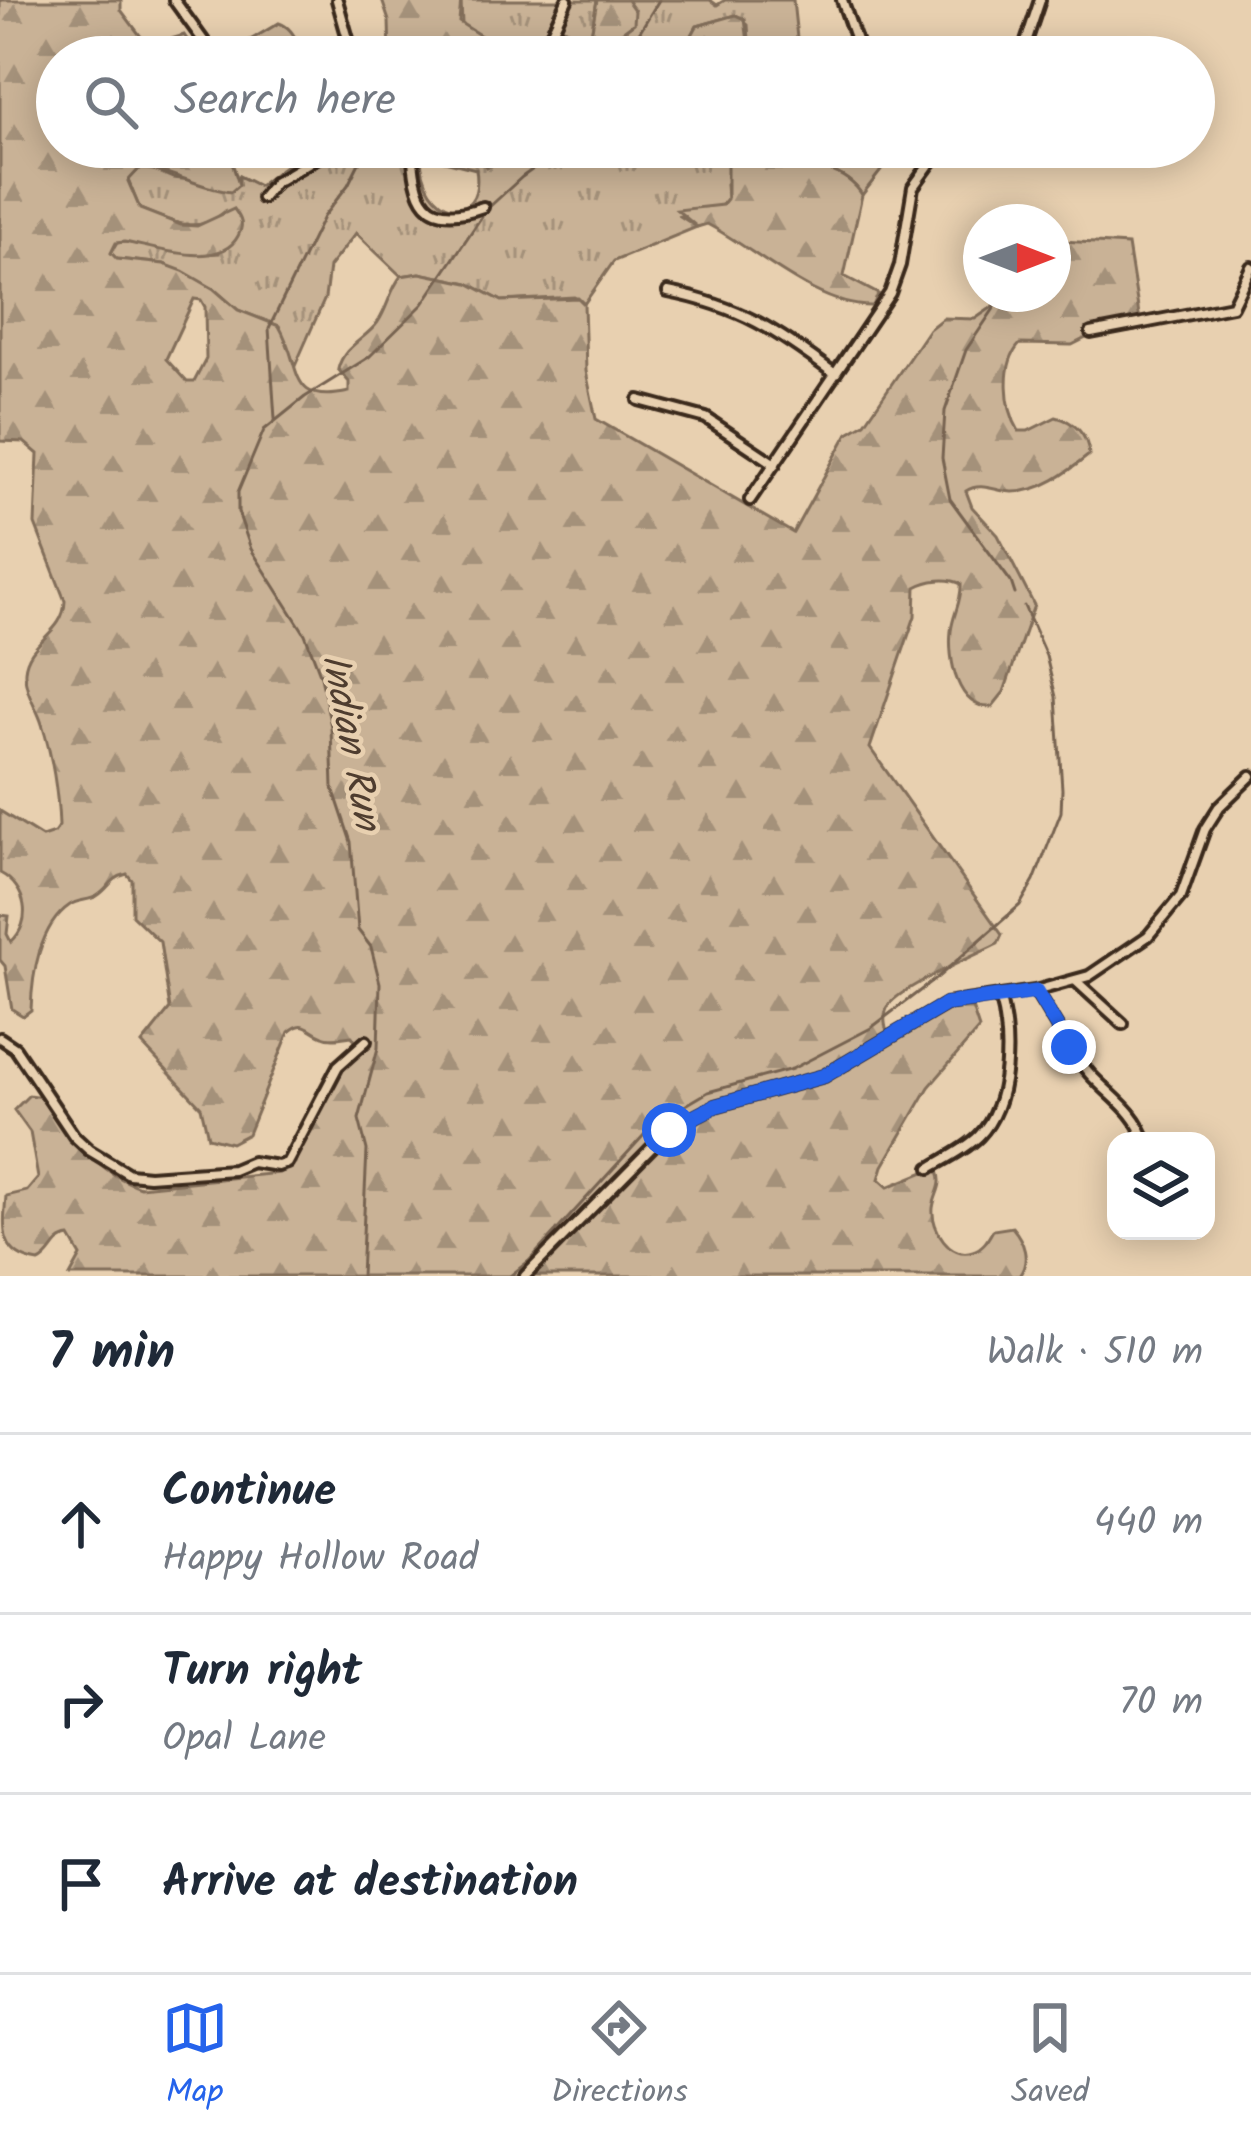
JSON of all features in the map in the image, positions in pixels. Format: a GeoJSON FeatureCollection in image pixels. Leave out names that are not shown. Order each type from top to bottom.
{"type":"FeatureCollection","features":[{"type":"Feature","properties":{"kind":"street"},"geometry":{"type":"LineString","coordinates":[[174,0],[200,36]]}},
{"type":"Feature","properties":{"kind":"street"},"geometry":{"type":"LineString","coordinates":[[337,0],[347,36]]}},
{"type":"Feature","properties":{"kind":"street"},"geometry":{"type":"LineString","coordinates":[[550,36],[567,0]]}},
{"type":"Feature","properties":{"kind":"street"},"geometry":{"type":"LineString","coordinates":[[842,0],[854,36]]}},
{"type":"Feature","properties":{"kind":"street"},"geometry":{"type":"LineString","coordinates":[[1028,36],[1040,0]]}},
{"type":"Feature","properties":{"kind":"street"},"geometry":{"type":"LineString","coordinates":[[262,198],[274,183],[299,168]]}},
{"type":"Feature","properties":{"kind":"street"},"geometry":{"type":"LineString","coordinates":[[413,168],[426,203],[449,214],[483,207]]}},
{"type":"Feature","properties":{"kind":"street"},"geometry":{"type":"LineString","coordinates":[[750,500],[890,293],[900,265],[913,187],[927,168]]}},
{"type":"Feature","properties":{"kind":"street"},"geometry":{"type":"LineString","coordinates":[[1091,333],[1232,306],[1251,268]]}},
{"type":"Feature","properties":{"kind":"street"},"geometry":{"type":"LineString","coordinates":[[668,292],[718,302],[744,313],[835,374]]}},
{"type":"Feature","properties":{"kind":"street"},"geometry":{"type":"LineString","coordinates":[[639,400],[706,418],[775,464]]}},
{"type":"Feature","properties":{"kind":"street"},"geometry":{"type":"LineString","coordinates":[[526,1276],[669,1130],[715,1106],[824,1076],[946,1004],[1036,992],[1089,976],[1148,936],[1181,896],[1205,830],[1219,807],[1251,776]]}},
{"type":"Feature","properties":{"kind":"street"},"geometry":{"type":"LineString","coordinates":[[1075,980],[1123,1024]]}},
{"type":"Feature","properties":{"kind":"street"},"geometry":{"type":"LineString","coordinates":[[1036,992],[1069,1047],[1130,1111],[1140,1132]]}},
{"type":"Feature","properties":{"kind":"street"},"geometry":{"type":"LineString","coordinates":[[930,1168],[982,1133],[996,1105],[1004,1073],[1006,1029],[999,996]]}},
{"type":"Feature","properties":{"kind":"street"},"geometry":{"type":"LineString","coordinates":[[0,1038],[15,1048],[74,1136],[89,1150],[129,1174],[149,1176],[232,1169],[252,1162],[287,1163],[338,1066],[366,1041]]}},
{"type":"Feature","properties":{"kind":"green space"},"geometry":{"type":"Polygon","coordinates":[[[0,0],[121,0],[121,10],[140,36],[36,36],[36,168],[234,168],[239,185],[231,192],[149,169],[139,169],[128,181],[140,209],[181,225],[197,226],[234,209],[241,226],[229,247],[202,255],[124,242],[116,243],[111,253],[117,259],[183,271],[238,310],[279,326],[305,388],[329,395],[349,392],[349,382],[338,369],[341,361],[378,322],[401,276],[420,273],[468,283],[502,301],[578,298],[584,304],[586,371],[596,419],[793,533],[848,433],[865,423],[929,329],[943,318],[975,319],[985,312],[1071,312],[1071,242],[1128,245],[1141,327],[1088,337],[1072,345],[1020,344],[1010,363],[1008,399],[1019,431],[1056,417],[1063,419],[1083,435],[1089,455],[1034,489],[1013,492],[978,487],[966,491],[972,507],[998,535],[1034,605],[1004,692],[992,707],[980,705],[970,700],[957,680],[950,642],[961,584],[944,580],[916,587],[915,616],[870,748],[1002,935],[998,944],[908,989],[889,1005],[885,1024],[891,1042],[954,1007],[972,1008],[979,1029],[929,1087],[879,1179],[888,1187],[929,1170],[938,1171],[933,1216],[944,1240],[957,1251],[973,1251],[993,1230],[1012,1227],[1024,1251],[1019,1276],[70,1276],[81,1256],[70,1237],[39,1262],[17,1254],[7,1240],[5,1208],[6,1196],[27,1191],[38,1178],[30,1132],[14,1110],[29,1095],[42,1097],[73,1137],[110,1172],[140,1187],[279,1173],[295,1163],[306,1129],[355,1041],[352,1036],[330,1038],[303,1026],[294,1028],[248,1134],[231,1143],[208,1137],[201,1107],[142,1044],[170,1009],[160,942],[132,915],[132,880],[127,874],[97,896],[73,903],[59,914],[39,953],[31,1010],[23,1016],[12,1009],[0,960],[0,915],[9,916],[11,942],[22,925],[24,905],[16,887],[0,873],[0,811],[42,837],[59,826],[49,749],[25,678],[32,652],[59,622],[65,601],[35,524],[38,454],[24,442],[0,441],[0,0]],[[194,299],[166,359],[187,382],[194,382],[206,359],[205,307],[194,299]]]}},
{"type":"Feature","properties":{"kind":"green space"},"geometry":{"type":"Polygon","coordinates":[[[382,0],[461,0],[459,22],[481,36],[389,36],[382,0]]]}},
{"type":"Feature","properties":{"kind":"green space"},"geometry":{"type":"Polygon","coordinates":[[[461,0],[597,0],[591,36],[580,36],[551,22],[543,36],[479,36],[462,25],[461,0]]]}},
{"type":"Feature","properties":{"kind":"green space"},"geometry":{"type":"Polygon","coordinates":[[[597,0],[627,0],[635,11],[634,23],[621,36],[591,36],[597,0]]]}},
{"type":"Feature","properties":{"kind":"green space"},"geometry":{"type":"Polygon","coordinates":[[[627,0],[710,0],[717,5],[725,0],[793,0],[797,36],[749,36],[748,25],[736,15],[697,26],[692,36],[621,36],[634,23],[627,0]]]}},
{"type":"Feature","properties":{"kind":"green space"},"geometry":{"type":"Polygon","coordinates":[[[736,15],[745,19],[747,36],[692,36],[697,26],[736,15]]]}},
{"type":"Feature","properties":{"kind":"green space"},"geometry":{"type":"Polygon","coordinates":[[[279,23],[294,36],[257,36],[279,23]]]}},
{"type":"Feature","properties":{"kind":"green space"},"geometry":{"type":"Polygon","coordinates":[[[282,168],[423,168],[431,191],[441,202],[463,207],[476,188],[476,169],[472,168],[744,168],[726,184],[727,199],[722,205],[680,216],[697,227],[614,261],[584,304],[574,297],[502,301],[468,283],[420,273],[401,276],[356,233],[329,267],[325,298],[295,366],[279,326],[238,310],[214,289],[164,264],[117,259],[111,253],[117,243],[124,242],[219,253],[224,212],[193,225],[140,209],[128,180],[139,169],[239,185],[239,176],[259,186],[282,168]]]}},
{"type":"Feature","properties":{"kind":"green space"},"geometry":{"type":"Polygon","coordinates":[[[727,168],[822,168],[843,176],[862,195],[844,276],[878,294],[873,306],[852,304],[808,287],[707,224],[697,227],[677,210],[722,205],[727,199],[727,168]]]}},
{"type":"Feature","properties":{"kind":"green space"},"geometry":{"type":"Polygon","coordinates":[[[822,168],[883,168],[862,195],[822,168]]]}},
{"type":"Feature","properties":{"kind":"waterway","name":"Indian Run"},"geometry":{"type":"LineString","coordinates":[[637,36],[659,0]]}},
{"type":"Feature","properties":{"kind":"waterway"},"geometry":{"type":"LineString","coordinates":[[275,419],[269,328],[323,217],[356,168]]}},
{"type":"Feature","properties":{"kind":"waterway","name":"Indian Run"},"geometry":{"type":"LineString","coordinates":[[361,1276],[367,1150],[359,1119],[378,1048],[380,983],[371,947],[358,930],[351,842],[333,788],[331,727],[321,676],[305,634],[251,549],[238,512],[238,492],[264,430],[305,397],[369,357],[423,304],[486,210],[535,168]]}},
{"type":"Feature","properties":{"kind":"waterway"},"geometry":{"type":"LineString","coordinates":[[992,312],[966,350],[945,411],[942,458],[950,499],[1015,594]]}},
{"type":"Feature","properties":{"kind":"waterway"},"geometry":{"type":"LineString","coordinates":[[510,1276],[654,1124],[708,1092],[792,1069],[871,1028],[1020,905],[1061,812],[1062,789],[1056,697],[1046,656],[1024,606]]}},
{"type":"Feature","properties":{"kind":"route"},"geometry":{"type":"LineString","coordinates":[[669,1130],[715,1106],[824,1076],[946,1004],[1036,992],[1069,1047]]}}]}
